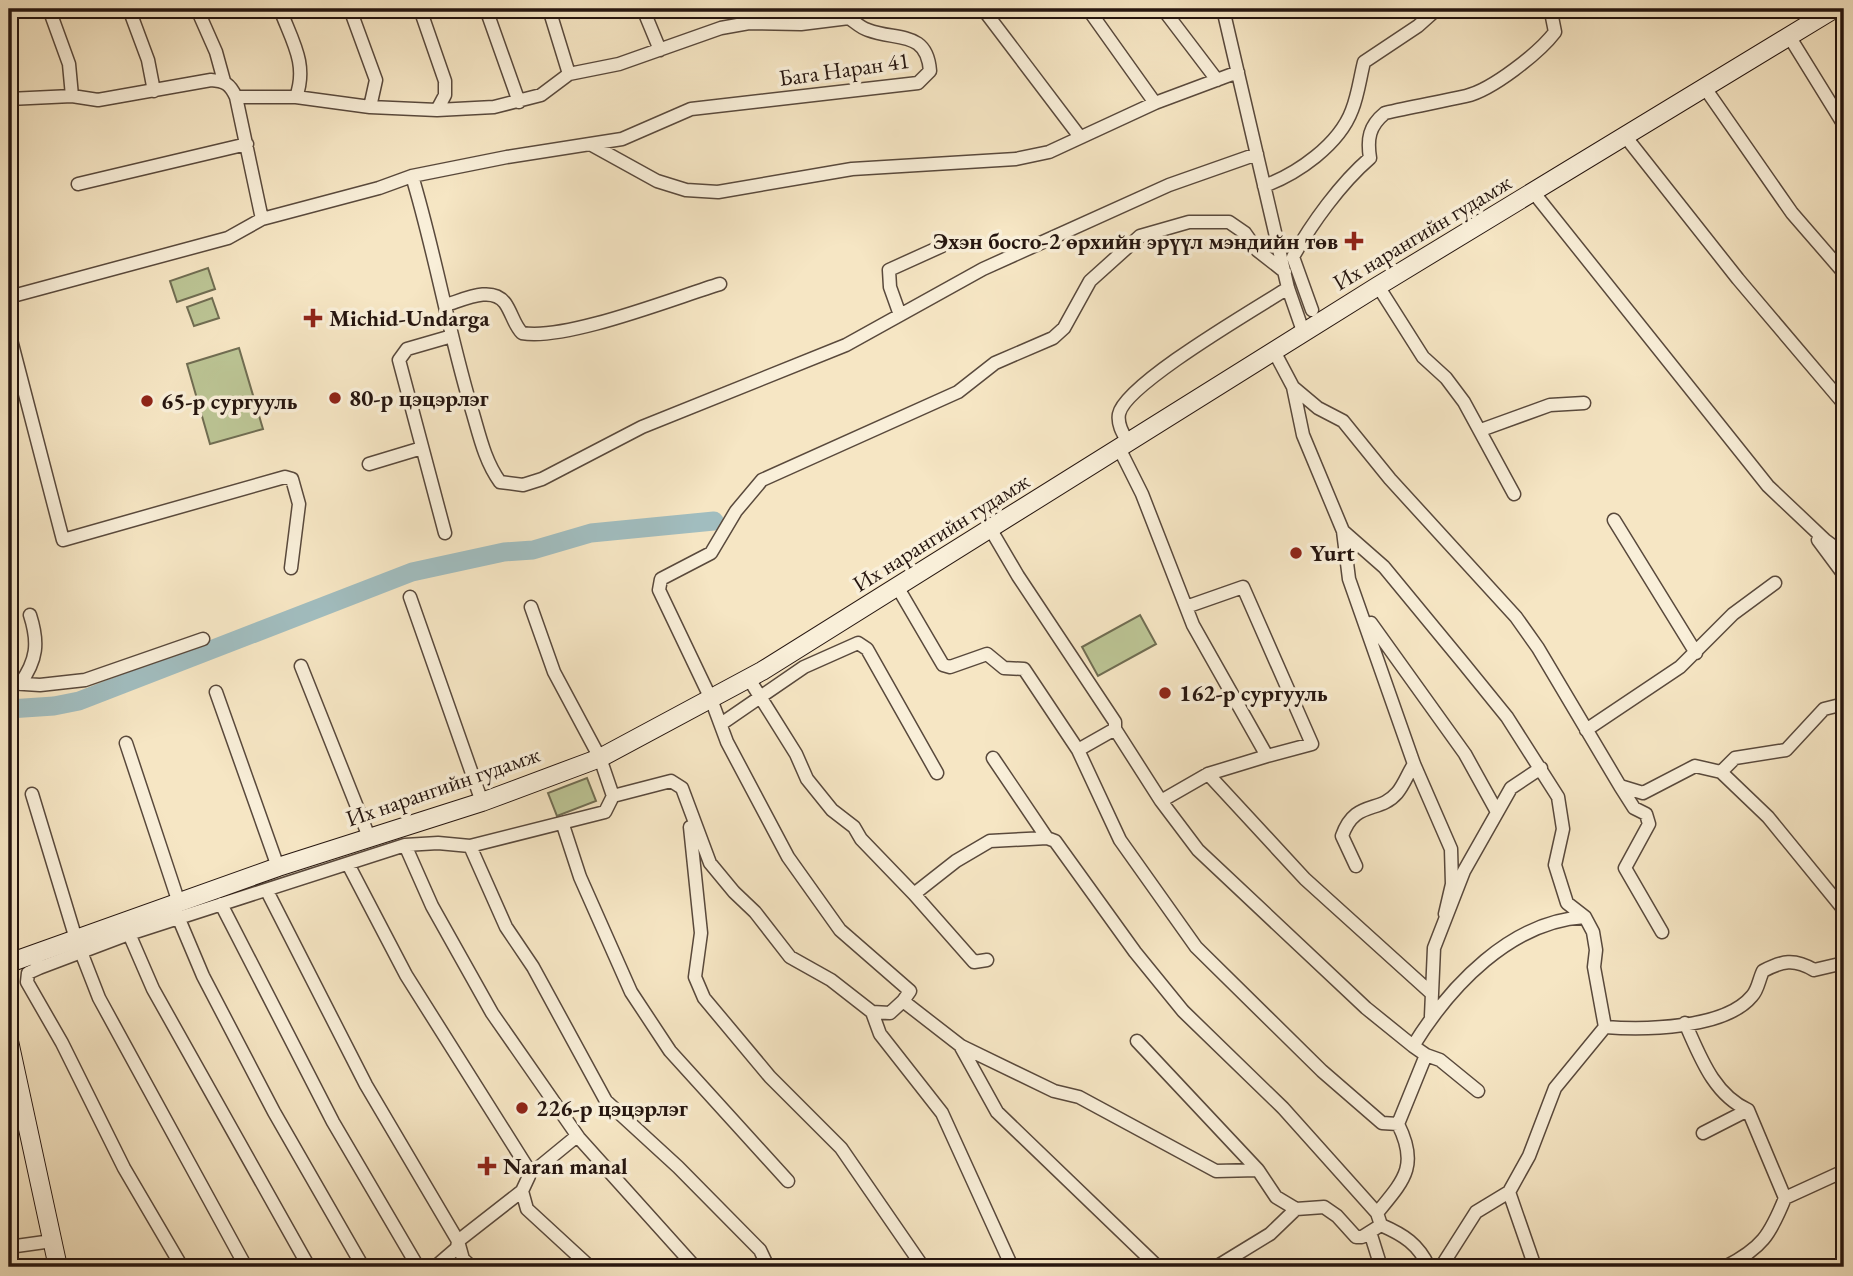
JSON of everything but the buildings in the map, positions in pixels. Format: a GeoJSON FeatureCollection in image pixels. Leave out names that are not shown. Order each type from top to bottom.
{"type":"FeatureCollection","features":[{"type":"Feature","properties":{"kind":"main road","name":"Их нарангийн гудамж"},"geometry":{"type":"LineString","coordinates":[[9,963],[36,961],[177,909],[278,867],[482,802],[600,758],[749,679],[799,659],[898,587],[1378,286],[1834,9]]}},
{"type":"Feature","properties":{"kind":"main road"},"geometry":{"type":"LineString","coordinates":[[9,1041],[58,1267]]}},
{"type":"Feature","properties":{"kind":"street"},"geometry":{"type":"LineString","coordinates":[[49,9],[69,64],[72,96]]}},
{"type":"Feature","properties":{"kind":"street"},"geometry":{"type":"LineString","coordinates":[[129,9],[148,60],[154,91]]}},
{"type":"Feature","properties":{"kind":"street"},"geometry":{"type":"LineString","coordinates":[[197,9],[216,52],[224,81]]}},
{"type":"Feature","properties":{"kind":"street"},"geometry":{"type":"LineString","coordinates":[[280,9],[301,64],[303,78],[296,97]]}},
{"type":"Feature","properties":{"kind":"street"},"geometry":{"type":"LineString","coordinates":[[350,9],[376,80],[370,107]]}},
{"type":"Feature","properties":{"kind":"street"},"geometry":{"type":"LineString","coordinates":[[420,9],[445,81],[445,95],[437,110]]}},
{"type":"Feature","properties":{"kind":"street"},"geometry":{"type":"LineString","coordinates":[[486,9],[519,102]]}},
{"type":"Feature","properties":{"kind":"street"},"geometry":{"type":"LineString","coordinates":[[236,97],[296,97],[370,107],[437,110],[519,102],[541,94],[569,74],[549,9]]}},
{"type":"Feature","properties":{"kind":"street"},"geometry":{"type":"LineString","coordinates":[[643,9],[660,50]]}},
{"type":"Feature","properties":{"kind":"street"},"geometry":{"type":"LineString","coordinates":[[754,9],[761,24]]}},
{"type":"Feature","properties":{"kind":"street"},"geometry":{"type":"LineString","coordinates":[[983,9],[1080,137]]}},
{"type":"Feature","properties":{"kind":"street"},"geometry":{"type":"LineString","coordinates":[[1088,9],[1156,103]]}},
{"type":"Feature","properties":{"kind":"street"},"geometry":{"type":"LineString","coordinates":[[1163,9],[1217,80]]}},
{"type":"Feature","properties":{"kind":"street"},"geometry":{"type":"LineString","coordinates":[[1223,9],[1288,288],[1304,334]]}},
{"type":"Feature","properties":{"kind":"street"},"geometry":{"type":"LineString","coordinates":[[1264,186],[1290,176],[1343,128],[1353,109],[1364,62],[1418,26],[1437,9]]}},
{"type":"Feature","properties":{"kind":"street"},"geometry":{"type":"LineString","coordinates":[[1312,310],[1293,257],[1306,233],[1351,174],[1370,158],[1367,140],[1374,122],[1385,113],[1465,96],[1506,74],[1547,42],[1555,32],[1551,12],[1554,9]]}},
{"type":"Feature","properties":{"kind":"street","name":"Бага Наран 41"},"geometry":{"type":"LineString","coordinates":[[569,74],[619,64],[721,28],[801,24],[847,13],[865,30],[915,40],[924,47],[929,56],[930,71],[925,79],[918,83],[691,109],[621,139],[590,144]]}},
{"type":"Feature","properties":{"kind":"street"},"geometry":{"type":"LineString","coordinates":[[1789,36],[1844,125]]}},
{"type":"Feature","properties":{"kind":"street"},"geometry":{"type":"LineString","coordinates":[[9,297],[228,238],[262,219],[379,188],[412,176],[590,144],[657,181],[686,190],[718,192],[852,169],[1016,159],[1049,152],[1156,103],[1238,72]]}},
{"type":"Feature","properties":{"kind":"street"},"geometry":{"type":"LineString","coordinates":[[9,99],[72,96],[98,100],[191,82],[224,81],[232,86],[236,97],[262,219]]}},
{"type":"Feature","properties":{"kind":"street"},"geometry":{"type":"LineString","coordinates":[[1705,88],[1792,213],[1844,273]]}},
{"type":"Feature","properties":{"kind":"street"},"geometry":{"type":"LineString","coordinates":[[1625,136],[1738,279],[1844,404]]}},
{"type":"Feature","properties":{"kind":"street"},"geometry":{"type":"LineString","coordinates":[[78,184],[247,144]]}},
{"type":"Feature","properties":{"kind":"street"},"geometry":{"type":"LineString","coordinates":[[412,176],[433,243],[452,335],[493,472],[500,482],[523,485],[642,427],[846,345],[1018,253],[1169,186],[1257,154]]}},
{"type":"Feature","properties":{"kind":"street"},"geometry":{"type":"LineString","coordinates":[[1534,193],[1768,486],[1814,530],[1844,554]]}},
{"type":"Feature","properties":{"kind":"street"},"geometry":{"type":"LineString","coordinates":[[872,1012],[890,1013],[910,991],[841,930],[788,856],[727,742],[711,699],[659,590],[661,579],[711,553],[736,512],[762,480],[958,392],[995,363],[1053,338],[1064,328],[1090,281],[1140,236],[1189,222],[1229,222],[1245,233],[1257,250],[1285,272]]}},
{"type":"Feature","properties":{"kind":"street"},"geometry":{"type":"LineString","coordinates":[[900,315],[890,287],[890,270],[942,246]]}},
{"type":"Feature","properties":{"kind":"street"},"geometry":{"type":"LineString","coordinates":[[446,305],[487,294],[497,295],[505,303],[522,333],[544,335],[599,322],[720,284]]}},
{"type":"Feature","properties":{"kind":"street"},"geometry":{"type":"LineString","coordinates":[[1378,286],[1423,357],[1446,378],[1481,430],[1514,494]]}},
{"type":"Feature","properties":{"kind":"street"},"geometry":{"type":"LineString","coordinates":[[1267,756],[1186,607],[1124,447],[1118,416],[1122,406],[1154,374],[1288,288]]}},
{"type":"Feature","properties":{"kind":"street"},"geometry":{"type":"LineString","coordinates":[[9,309],[11,340],[64,540],[285,477],[292,479],[299,504],[291,568]]}},
{"type":"Feature","properties":{"kind":"street"},"geometry":{"type":"LineString","coordinates":[[445,533],[399,360],[407,349],[452,335]]}},
{"type":"Feature","properties":{"kind":"street"},"geometry":{"type":"LineString","coordinates":[[1275,353],[1293,387],[1303,435],[1343,531],[1349,579],[1364,615],[1413,764],[1451,849],[1452,884],[1446,914]]}},
{"type":"Feature","properties":{"kind":"street"},"geometry":{"type":"LineString","coordinates":[[1293,387],[1318,408],[1343,421],[1390,479],[1516,617],[1634,808],[1646,814],[1649,824],[1625,868],[1662,932]]}},
{"type":"Feature","properties":{"kind":"street"},"geometry":{"type":"LineString","coordinates":[[1481,430],[1550,405],[1584,402]]}},
{"type":"Feature","properties":{"kind":"street"},"geometry":{"type":"LineString","coordinates":[[369,464],[422,448]]}},
{"type":"Feature","properties":{"kind":"street"},"geometry":{"type":"LineString","coordinates":[[1614,520],[1696,653]]}},
{"type":"Feature","properties":{"kind":"street"},"geometry":{"type":"LineString","coordinates":[[992,530],[1018,576],[1115,722],[1115,729],[1161,801],[1198,850],[1356,999],[1413,1046],[1440,1060],[1478,1091]]}},
{"type":"Feature","properties":{"kind":"street"},"geometry":{"type":"LineString","coordinates":[[1814,530],[1821,545],[1844,575]]}},
{"type":"Feature","properties":{"kind":"street"},"geometry":{"type":"LineString","coordinates":[[1343,531],[1393,578],[1507,717],[1541,768],[1558,797],[1563,829],[1555,865],[1567,903],[1585,917],[1596,950],[1594,967],[1605,1027],[1555,1088],[1529,1156],[1509,1192],[1476,1212],[1441,1267]]}},
{"type":"Feature","properties":{"kind":"street"},"geometry":{"type":"LineString","coordinates":[[1586,730],[1680,667],[1733,614],[1775,583]]}},
{"type":"Feature","properties":{"kind":"street"},"geometry":{"type":"LineString","coordinates":[[898,587],[939,662],[950,667],[987,654],[1004,668],[1024,669],[1078,750],[1120,840],[1196,947],[1322,1071],[1382,1122],[1398,1124]]}},
{"type":"Feature","properties":{"kind":"street"},"geometry":{"type":"LineString","coordinates":[[1161,801],[1208,774],[1310,746],[1312,740],[1243,587],[1186,607]]}},
{"type":"Feature","properties":{"kind":"street"},"geometry":{"type":"LineString","coordinates":[[410,597],[482,802]]}},
{"type":"Feature","properties":{"kind":"street"},"geometry":{"type":"LineString","coordinates":[[177,909],[221,904],[405,845],[438,843],[470,846],[563,825],[605,812],[613,796],[600,758],[554,672],[531,607]]}},
{"type":"Feature","properties":{"kind":"street"},"geometry":{"type":"LineString","coordinates":[[15,683],[35,663],[35,631],[30,615]]}},
{"type":"Feature","properties":{"kind":"street"},"geometry":{"type":"LineString","coordinates":[[1364,615],[1465,754],[1496,810]]}},
{"type":"Feature","properties":{"kind":"street"},"geometry":{"type":"LineString","coordinates":[[15,683],[55,685],[100,677],[203,639]]}},
{"type":"Feature","properties":{"kind":"street"},"geometry":{"type":"LineString","coordinates":[[721,724],[760,695],[799,659],[858,643],[867,649],[937,773]]}},
{"type":"Feature","properties":{"kind":"street"},"geometry":{"type":"LineString","coordinates":[[301,666],[369,837]]}},
{"type":"Feature","properties":{"kind":"street"},"geometry":{"type":"LineString","coordinates":[[749,679],[807,779],[832,810],[854,827],[861,839],[974,962],[987,960]]}},
{"type":"Feature","properties":{"kind":"street"},"geometry":{"type":"LineString","coordinates":[[216,692],[278,867]]}},
{"type":"Feature","properties":{"kind":"street"},"geometry":{"type":"LineString","coordinates":[[1721,772],[1735,758],[1786,750],[1824,709],[1844,704]]}},
{"type":"Feature","properties":{"kind":"street"},"geometry":{"type":"LineString","coordinates":[[1078,750],[1115,729]]}},
{"type":"Feature","properties":{"kind":"street"},"geometry":{"type":"LineString","coordinates":[[126,743],[177,909],[203,976],[268,1099],[363,1267]]}},
{"type":"Feature","properties":{"kind":"street"},"geometry":{"type":"LineString","coordinates":[[993,758],[1046,838]]}},
{"type":"Feature","properties":{"kind":"street"},"geometry":{"type":"LineString","coordinates":[[1356,866],[1342,836],[1347,822],[1360,811],[1396,795],[1413,764]]}},
{"type":"Feature","properties":{"kind":"street"},"geometry":{"type":"LineString","coordinates":[[1620,786],[1643,793],[1695,766],[1721,772],[1768,817],[1844,910]]}},
{"type":"Feature","properties":{"kind":"street"},"geometry":{"type":"LineString","coordinates":[[1431,1016],[1434,948],[1446,914],[1496,810],[1511,788],[1541,768]]}},
{"type":"Feature","properties":{"kind":"street"},"geometry":{"type":"LineString","coordinates":[[1208,774],[1305,879],[1430,992]]}},
{"type":"Feature","properties":{"kind":"street"},"geometry":{"type":"LineString","coordinates":[[613,796],[670,780],[682,788],[690,816],[710,863],[733,892],[755,912],[790,957],[831,981],[872,1012],[880,1034],[942,1113],[1012,1267]]}},
{"type":"Feature","properties":{"kind":"street"},"geometry":{"type":"LineString","coordinates":[[32,794],[78,946],[99,998],[246,1267]]}},
{"type":"Feature","properties":{"kind":"street"},"geometry":{"type":"LineString","coordinates":[[690,816],[701,933],[695,976],[704,998],[770,1077],[841,1148],[923,1267]]}},
{"type":"Feature","properties":{"kind":"street"},"geometry":{"type":"LineString","coordinates":[[563,825],[580,877],[631,992],[670,1051],[788,1181]]}},
{"type":"Feature","properties":{"kind":"street"},"geometry":{"type":"LineString","coordinates":[[914,894],[956,861],[990,841],[1046,838],[1055,841],[1135,952],[1183,1012],[1283,1108],[1379,1219],[1405,1236],[1421,1251],[1429,1267]]}},
{"type":"Feature","properties":{"kind":"street"},"geometry":{"type":"LineString","coordinates":[[405,845],[432,906],[470,977],[577,1136],[695,1267]]}},
{"type":"Feature","properties":{"kind":"street"},"geometry":{"type":"LineString","coordinates":[[470,846],[506,927],[533,967],[606,1101],[678,1167],[760,1250],[768,1267]]}},
{"type":"Feature","properties":{"kind":"street"},"geometry":{"type":"LineString","coordinates":[[348,864],[406,975],[529,1171],[526,1186],[522,1191],[458,1241],[457,1248],[435,1267]]}},
{"type":"Feature","properties":{"kind":"street"},"geometry":{"type":"LineString","coordinates":[[267,891],[366,1085],[458,1241],[463,1259],[472,1267]]}},
{"type":"Feature","properties":{"kind":"street"},"geometry":{"type":"LineString","coordinates":[[221,904],[333,1122],[418,1267]]}},
{"type":"Feature","properties":{"kind":"street"},"geometry":{"type":"LineString","coordinates":[[1413,1046],[1431,1016],[1466,977],[1533,928],[1585,917]]}},
{"type":"Feature","properties":{"kind":"street"},"geometry":{"type":"LineString","coordinates":[[127,928],[153,989],[309,1267]]}},
{"type":"Feature","properties":{"kind":"street"},"geometry":{"type":"LineString","coordinates":[[36,961],[28,973],[27,982],[62,1043],[124,1168],[182,1267]]}},
{"type":"Feature","properties":{"kind":"street"},"geometry":{"type":"LineString","coordinates":[[1605,1027],[1635,1029],[1722,1018],[1754,995],[1763,971],[1782,961],[1801,962],[1814,970],[1844,964]]}},
{"type":"Feature","properties":{"kind":"street"},"geometry":{"type":"LineString","coordinates":[[903,1001],[961,1046],[1054,1091],[1079,1097],[1216,1171],[1258,1170]]}},
{"type":"Feature","properties":{"kind":"street"},"geometry":{"type":"LineString","coordinates":[[1685,1023],[1705,1067],[1730,1101],[1748,1110],[1785,1198]]}},
{"type":"Feature","properties":{"kind":"street"},"geometry":{"type":"LineString","coordinates":[[1138,1041],[1258,1170],[1276,1197],[1296,1209],[1324,1207],[1337,1216],[1356,1237],[1370,1233],[1407,1171],[1409,1146],[1398,1124],[1426,1055]]}},
{"type":"Feature","properties":{"kind":"street"},"geometry":{"type":"LineString","coordinates":[[961,1046],[997,1112],[1158,1267]]}},
{"type":"Feature","properties":{"kind":"street"},"geometry":{"type":"LineString","coordinates":[[1703,1133],[1748,1110]]}},
{"type":"Feature","properties":{"kind":"street"},"geometry":{"type":"LineString","coordinates":[[529,1171],[538,1168],[577,1136]]}},
{"type":"Feature","properties":{"kind":"street"},"geometry":{"type":"LineString","coordinates":[[1725,1267],[1740,1259],[1770,1234],[1785,1198],[1844,1171]]}},
{"type":"Feature","properties":{"kind":"street"},"geometry":{"type":"LineString","coordinates":[[522,1191],[527,1209],[590,1267]]}},
{"type":"Feature","properties":{"kind":"street"},"geometry":{"type":"LineString","coordinates":[[1509,1192],[1535,1267]]}},
{"type":"Feature","properties":{"kind":"street"},"geometry":{"type":"LineString","coordinates":[[1216,1267],[1270,1234],[1296,1209]]}},
{"type":"Feature","properties":{"kind":"street"},"geometry":{"type":"LineString","coordinates":[[1370,1233],[1381,1267]]}},
{"type":"Feature","properties":{"kind":"street"},"geometry":{"type":"LineString","coordinates":[[9,1247],[52,1241]]}},
{"type":"Feature","properties":{"kind":"green space"},"geometry":{"type":"Polygon","coordinates":[[[208,268],[215,289],[177,302],[170,281],[208,268]]]}},
{"type":"Feature","properties":{"kind":"green space"},"geometry":{"type":"Polygon","coordinates":[[[212,298],[219,318],[194,326],[187,307],[212,298]]]}},
{"type":"Feature","properties":{"kind":"green space"},"geometry":{"type":"Polygon","coordinates":[[[239,348],[263,429],[210,444],[187,364],[239,348]]]}},
{"type":"Feature","properties":{"kind":"green space"},"geometry":{"type":"Polygon","coordinates":[[[1140,615],[1156,644],[1098,676],[1082,647],[1140,615]]]}},
{"type":"Feature","properties":{"kind":"green space"},"geometry":{"type":"Polygon","coordinates":[[[587,778],[596,801],[557,816],[548,793],[587,778]]]}},
{"type":"Feature","properties":{"kind":"waterway"},"geometry":{"type":"LineString","coordinates":[[9,709],[54,706],[79,701],[412,572],[504,552],[533,550],[591,533],[714,521]]}},
{"type":"Feature","properties":{"kind":"place","name":"Эхэн босго-2 өрхийн эрүүл мэндийн төв"},"geometry":{"type":"Point","coordinates":[1354,241]}},
{"type":"Feature","properties":{"kind":"place","name":"Michid-Undarga"},"geometry":{"type":"Point","coordinates":[313,318]}},
{"type":"Feature","properties":{"kind":"place","name":"80-р цэцэрлэг"},"geometry":{"type":"Point","coordinates":[335,398]}},
{"type":"Feature","properties":{"kind":"place","name":"65-р сургууль"},"geometry":{"type":"Point","coordinates":[147,401]}},
{"type":"Feature","properties":{"kind":"place","name":"Yurt"},"geometry":{"type":"Point","coordinates":[1296,553]}},
{"type":"Feature","properties":{"kind":"place","name":"162-р сургууль"},"geometry":{"type":"Point","coordinates":[1165,693]}},
{"type":"Feature","properties":{"kind":"place","name":"226-р цэцэрлэг"},"geometry":{"type":"Point","coordinates":[522,1108]}},
{"type":"Feature","properties":{"kind":"place","name":"Naran manal"},"geometry":{"type":"Point","coordinates":[487,1166]}}]}
